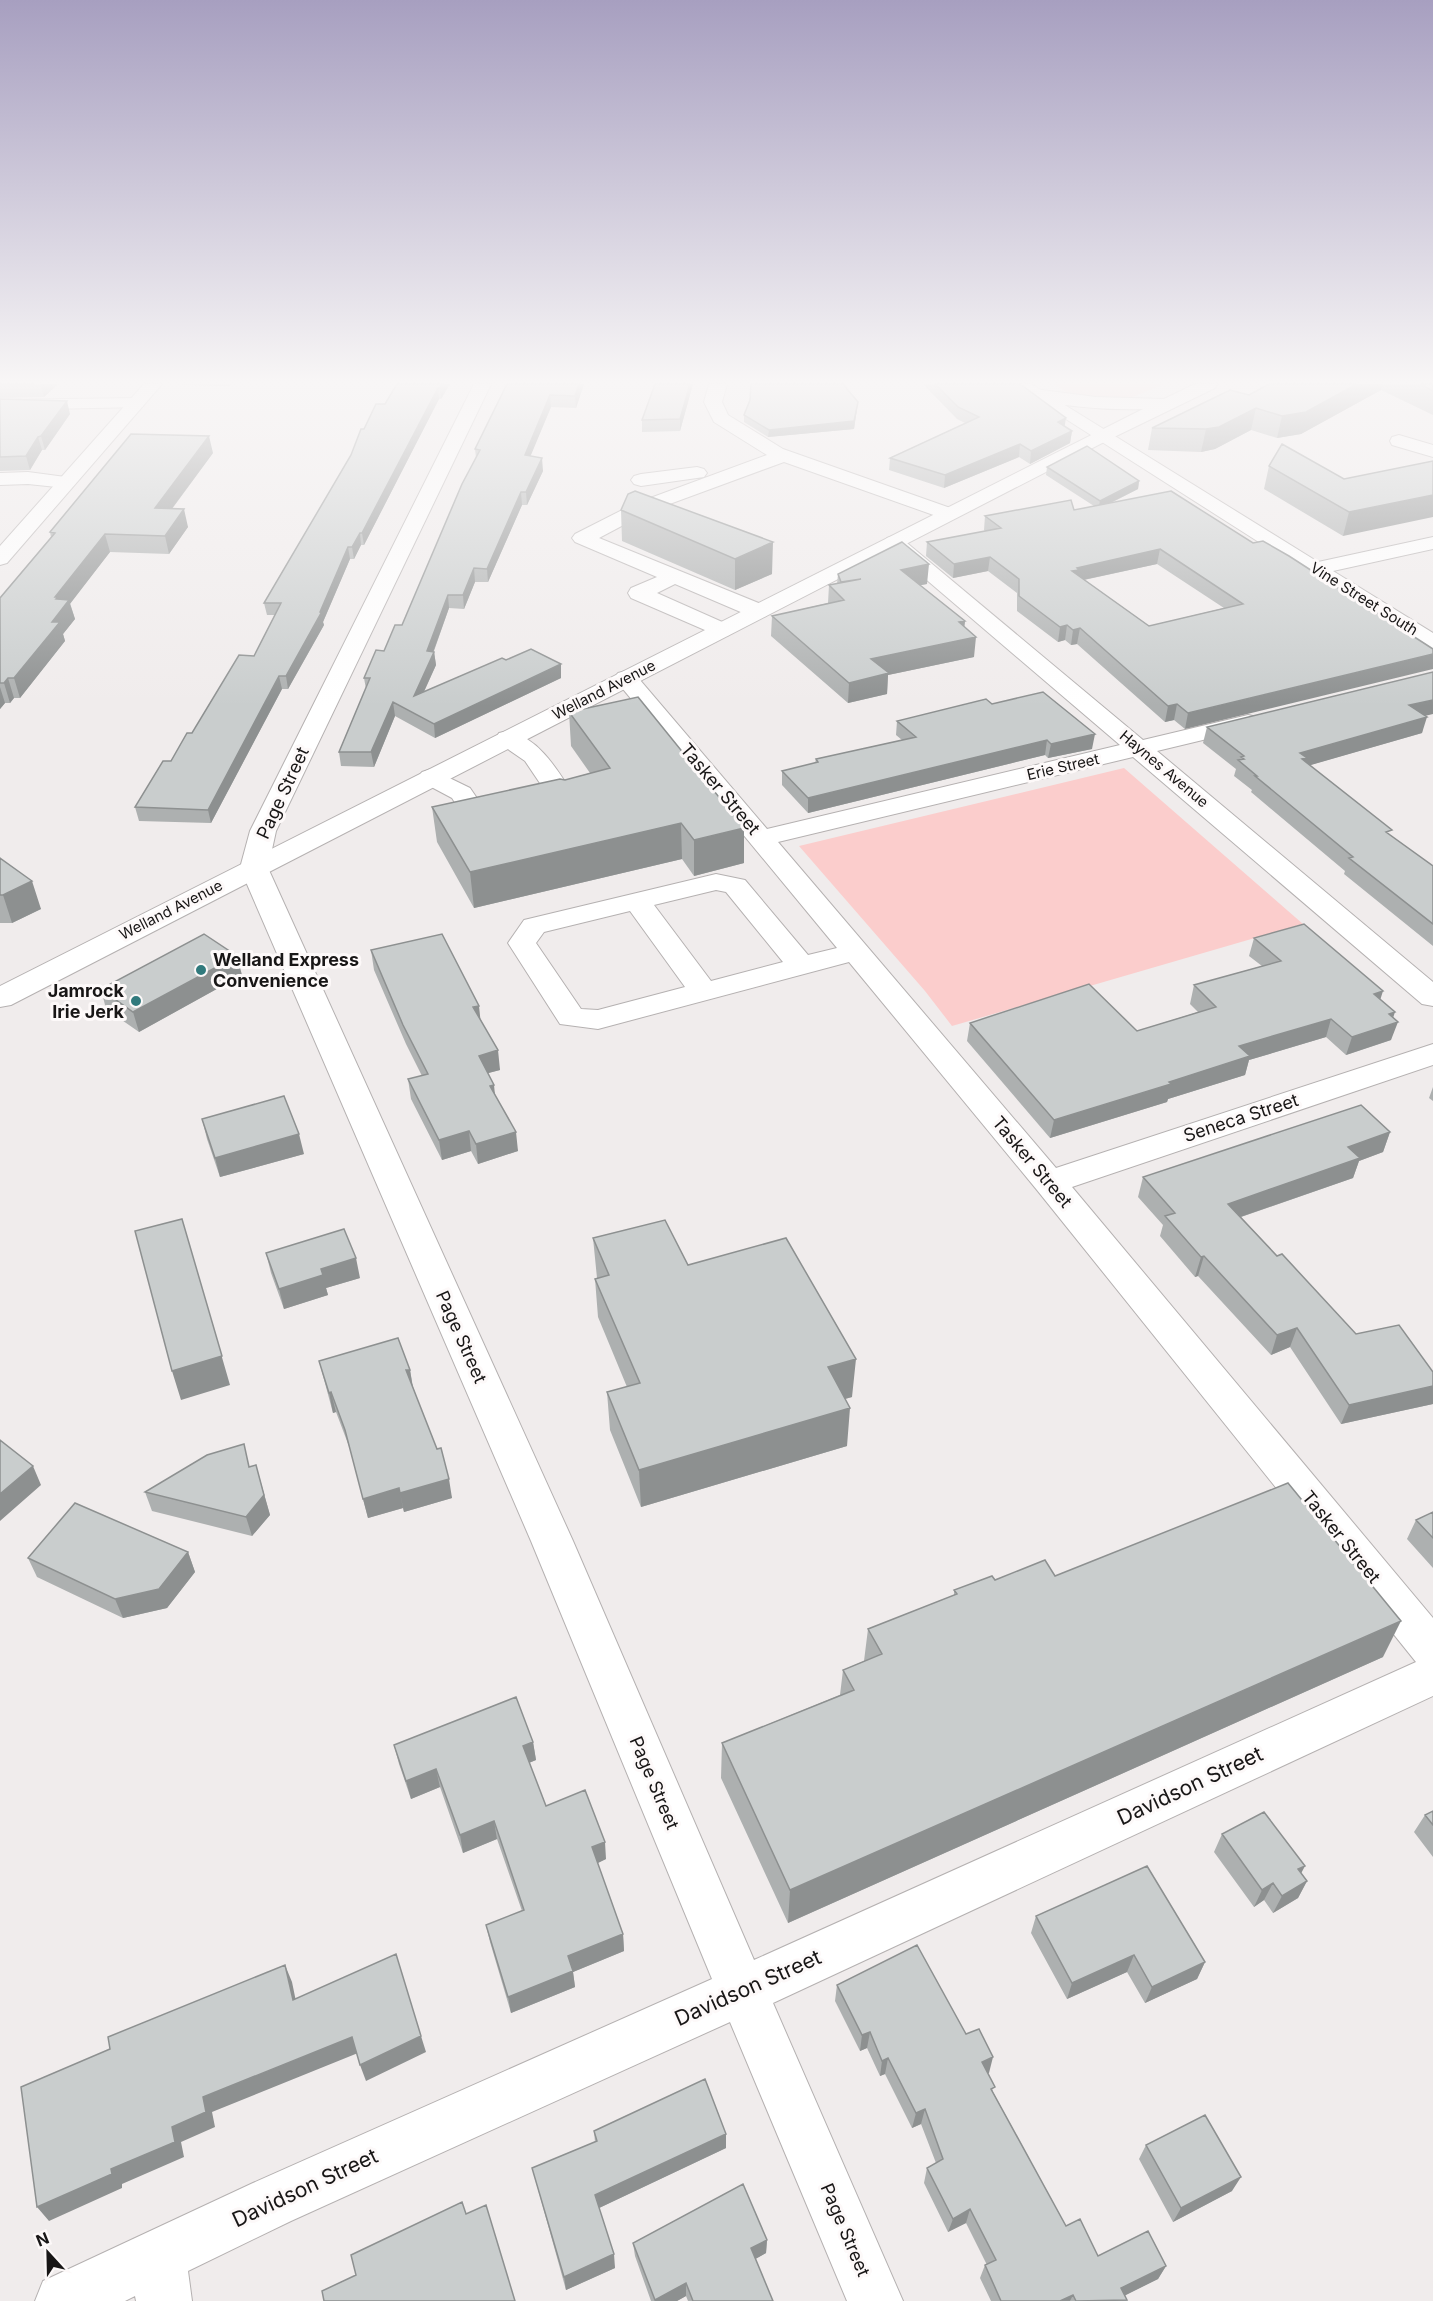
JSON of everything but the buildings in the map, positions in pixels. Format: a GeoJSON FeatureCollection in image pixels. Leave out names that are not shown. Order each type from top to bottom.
{"type":"FeatureCollection","features":[{"type":"Feature","properties":{"kind":"street"},"geometry":{"type":"LineString","coordinates":[[0,559],[58,491]]}},
{"type":"Feature","properties":{"kind":"street","name":"Page Street"},"geometry":{"type":"LineString","coordinates":[[430,491],[263,831],[254,867],[552,1541],[875,2301]]}},
{"type":"Feature","properties":{"kind":"street"},"geometry":{"type":"LineString","coordinates":[[681,491],[641,508],[582,538],[758,611]]}},
{"type":"Feature","properties":{"kind":"street"},"geometry":{"type":"LineString","coordinates":[[886,491],[949,514]]}},
{"type":"Feature","properties":{"kind":"street","name":"Welland Avenue"},"geometry":{"type":"LineString","coordinates":[[0,998],[993,491]]}},
{"type":"Feature","properties":{"kind":"street","name":"Vine Street South"},"geometry":{"type":"LineString","coordinates":[[1191,491],[1433,643]]}},
{"type":"Feature","properties":{"kind":"street","name":"Haynes Avenue"},"geometry":{"type":"LineString","coordinates":[[894,542],[1433,997]]}},
{"type":"Feature","properties":{"kind":"street"},"geometry":{"type":"LineString","coordinates":[[1315,569],[1433,543]]}},
{"type":"Feature","properties":{"kind":"street"},"geometry":{"type":"LineString","coordinates":[[674,577],[639,593],[721,630]]}},
{"type":"Feature","properties":{"kind":"street","name":"Tasker Street"},"geometry":{"type":"LineString","coordinates":[[626,678],[1049,1182],[1433,1650]]}},
{"type":"Feature","properties":{"kind":"street","name":"Erie Street"},"geometry":{"type":"LineString","coordinates":[[762,838],[1275,716]]}},
{"type":"Feature","properties":{"kind":"street"},"geometry":{"type":"LineString","coordinates":[[508,738],[534,756],[567,805]]}},
{"type":"Feature","properties":{"kind":"street"},"geometry":{"type":"LineString","coordinates":[[431,777],[461,793],[481,823]]}},
{"type":"Feature","properties":{"kind":"street"},"geometry":{"type":"LineString","coordinates":[[802,966],[735,886],[716,882],[534,926],[522,943],[571,1017],[598,1020],[802,966],[856,951]]}},
{"type":"Feature","properties":{"kind":"street"},"geometry":{"type":"LineString","coordinates":[[637,901],[704,992]]}},
{"type":"Feature","properties":{"kind":"street","name":"Seneca Street"},"geometry":{"type":"LineString","coordinates":[[1049,1182],[1433,1054]]}},
{"type":"Feature","properties":{"kind":"street","name":"Davidson Street"},"geometry":{"type":"LineString","coordinates":[[63,2301],[161,2279],[272,2202],[742,1991],[1433,1675]]}},
{"type":"Feature","properties":{"kind":"shaded area"},"geometry":{"type":"Polygon","coordinates":[[[1124,768],[1303,924],[952,1026],[925,991],[799,846],[1124,768]]]}},
{"type":"Feature","properties":{"kind":"place","name":"Welland Express Convenience"},"geometry":{"type":"Point","coordinates":[201,970]}},
{"type":"Feature","properties":{"kind":"place","name":"Jamrock Irie Jerk"},"geometry":{"type":"Point","coordinates":[136,1001]}}]}
